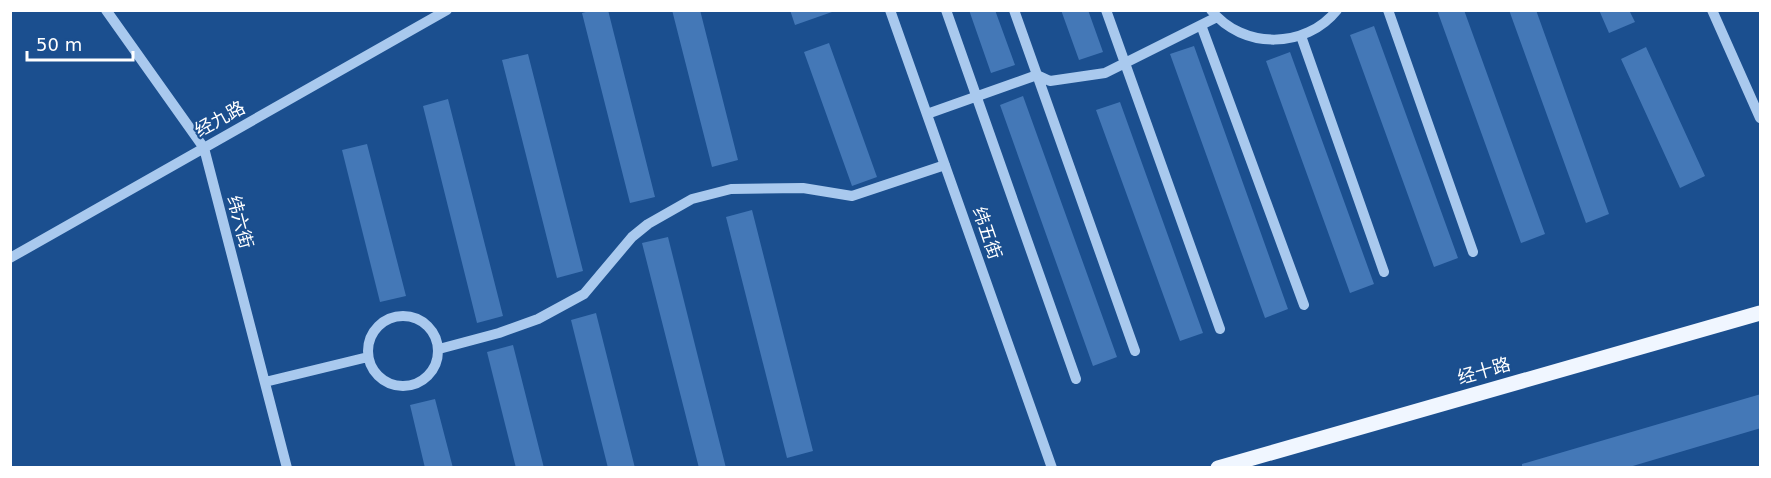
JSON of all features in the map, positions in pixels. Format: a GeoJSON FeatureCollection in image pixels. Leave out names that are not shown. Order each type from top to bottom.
{"type":"FeatureCollection","features":[{"type":"Feature","properties":{"kind":"main road","name":"经十路"},"geometry":{"type":"LineString","coordinates":[[1218,468],[1761,313]]}},
{"type":"Feature","properties":{"kind":"street","name":"纬六街"},"geometry":{"type":"LineString","coordinates":[[106,10],[204,148],[287,468]]}},
{"type":"Feature","properties":{"kind":"street","name":"经九路"},"geometry":{"type":"LineString","coordinates":[[10,258],[447,10]]}},
{"type":"Feature","properties":{"kind":"street","name":"纬五街"},"geometry":{"type":"LineString","coordinates":[[890,10],[1052,468]]}},
{"type":"Feature","properties":{"kind":"street"},"geometry":{"type":"LineString","coordinates":[[945,10],[1076,379]]}},
{"type":"Feature","properties":{"kind":"street"},"geometry":{"type":"LineString","coordinates":[[1014,10],[1135,351]]}},
{"type":"Feature","properties":{"kind":"street"},"geometry":{"type":"LineString","coordinates":[[1106,10],[1220,329]]}},
{"type":"Feature","properties":{"kind":"street"},"geometry":{"type":"LineString","coordinates":[[927,114],[1037,75],[1050,81],[1106,73],[1201,25],[1214,14],[1232,28],[1252,38],[1274,40],[1301,36],[1317,29],[1337,10]]}},
{"type":"Feature","properties":{"kind":"street"},"geometry":{"type":"LineString","coordinates":[[1388,10],[1473,252]]}},
{"type":"Feature","properties":{"kind":"street"},"geometry":{"type":"LineString","coordinates":[[1712,10],[1761,118]]}},
{"type":"Feature","properties":{"kind":"street"},"geometry":{"type":"LineString","coordinates":[[1201,25],[1304,305]]}},
{"type":"Feature","properties":{"kind":"street"},"geometry":{"type":"LineString","coordinates":[[1301,36],[1384,272]]}},
{"type":"Feature","properties":{"kind":"street"},"geometry":{"type":"LineString","coordinates":[[438,349],[499,333],[538,319],[584,294],[632,237],[648,224],[692,199],[731,189],[803,188],[852,196],[945,165]]}},
{"type":"Feature","properties":{"kind":"street"},"geometry":{"type":"LineString","coordinates":[[395,316],[410,316],[424,322],[434,334],[438,349],[433,371],[422,381],[400,387],[385,382],[374,371],[368,357],[372,334],[381,323],[395,316]]}},
{"type":"Feature","properties":{"kind":"street"},"geometry":{"type":"LineString","coordinates":[[265,382],[368,357]]}},
{"type":"Feature","properties":{"kind":"building"},"geometry":{"type":"Polygon","coordinates":[[[608,10],[655,197],[630,203],[582,13],[608,10]]]}},
{"type":"Feature","properties":{"kind":"building"},"geometry":{"type":"Polygon","coordinates":[[[672,10],[700,10],[738,160],[712,167],[672,10]]]}},
{"type":"Feature","properties":{"kind":"building"},"geometry":{"type":"Polygon","coordinates":[[[790,10],[832,10],[832,12],[795,25],[790,10]]]}},
{"type":"Feature","properties":{"kind":"building"},"geometry":{"type":"Polygon","coordinates":[[[969,10],[995,10],[1015,65],[991,73],[969,10]]]}},
{"type":"Feature","properties":{"kind":"building"},"geometry":{"type":"Polygon","coordinates":[[[1061,10],[1088,10],[1103,52],[1079,60],[1061,10]]]}},
{"type":"Feature","properties":{"kind":"building"},"geometry":{"type":"Polygon","coordinates":[[[1437,10],[1464,10],[1545,234],[1521,243],[1437,10]]]}},
{"type":"Feature","properties":{"kind":"building"},"geometry":{"type":"Polygon","coordinates":[[[1509,10],[1536,10],[1609,214],[1586,223],[1509,10]]]}},
{"type":"Feature","properties":{"kind":"building"},"geometry":{"type":"Polygon","coordinates":[[[1599,10],[1629,10],[1635,22],[1609,33],[1599,10]]]}},
{"type":"Feature","properties":{"kind":"building"},"geometry":{"type":"Polygon","coordinates":[[[1374,26],[1458,258],[1434,267],[1350,35],[1374,26]]]}},
{"type":"Feature","properties":{"kind":"building"},"geometry":{"type":"Polygon","coordinates":[[[829,43],[877,177],[852,186],[804,52],[829,43]]]}},
{"type":"Feature","properties":{"kind":"building"},"geometry":{"type":"Polygon","coordinates":[[[1194,46],[1288,309],[1265,318],[1170,54],[1194,46]]]}},
{"type":"Feature","properties":{"kind":"building"},"geometry":{"type":"Polygon","coordinates":[[[1646,47],[1705,176],[1680,188],[1621,59],[1646,47]]]}},
{"type":"Feature","properties":{"kind":"building"},"geometry":{"type":"Polygon","coordinates":[[[1290,52],[1374,284],[1350,293],[1266,61],[1290,52]]]}},
{"type":"Feature","properties":{"kind":"building"},"geometry":{"type":"Polygon","coordinates":[[[528,54],[583,271],[557,278],[502,60],[528,54]]]}},
{"type":"Feature","properties":{"kind":"building"},"geometry":{"type":"Polygon","coordinates":[[[1023,96],[1117,357],[1093,366],[1000,105],[1023,96]]]}},
{"type":"Feature","properties":{"kind":"building"},"geometry":{"type":"Polygon","coordinates":[[[448,99],[503,316],[477,323],[423,106],[448,99]]]}},
{"type":"Feature","properties":{"kind":"building"},"geometry":{"type":"Polygon","coordinates":[[[1120,102],[1203,333],[1180,341],[1096,110],[1120,102]]]}},
{"type":"Feature","properties":{"kind":"building"},"geometry":{"type":"Polygon","coordinates":[[[367,144],[406,296],[380,302],[342,150],[367,144]]]}},
{"type":"Feature","properties":{"kind":"building"},"geometry":{"type":"Polygon","coordinates":[[[752,210],[813,451],[787,458],[726,217],[752,210]]]}},
{"type":"Feature","properties":{"kind":"building"},"geometry":{"type":"Polygon","coordinates":[[[668,237],[726,468],[699,468],[642,243],[668,237]]]}},
{"type":"Feature","properties":{"kind":"building"},"geometry":{"type":"Polygon","coordinates":[[[596,313],[635,468],[608,468],[571,320],[596,313]]]}},
{"type":"Feature","properties":{"kind":"building"},"geometry":{"type":"Polygon","coordinates":[[[513,345],[544,468],[516,468],[487,352],[513,345]]]}},
{"type":"Feature","properties":{"kind":"building"},"geometry":{"type":"Polygon","coordinates":[[[1761,394],[1761,428],[1626,468],[1522,468],[1522,464],[1761,394]]]}},
{"type":"Feature","properties":{"kind":"building"},"geometry":{"type":"Polygon","coordinates":[[[435,399],[453,468],[425,468],[410,405],[435,399]]]}}]}
